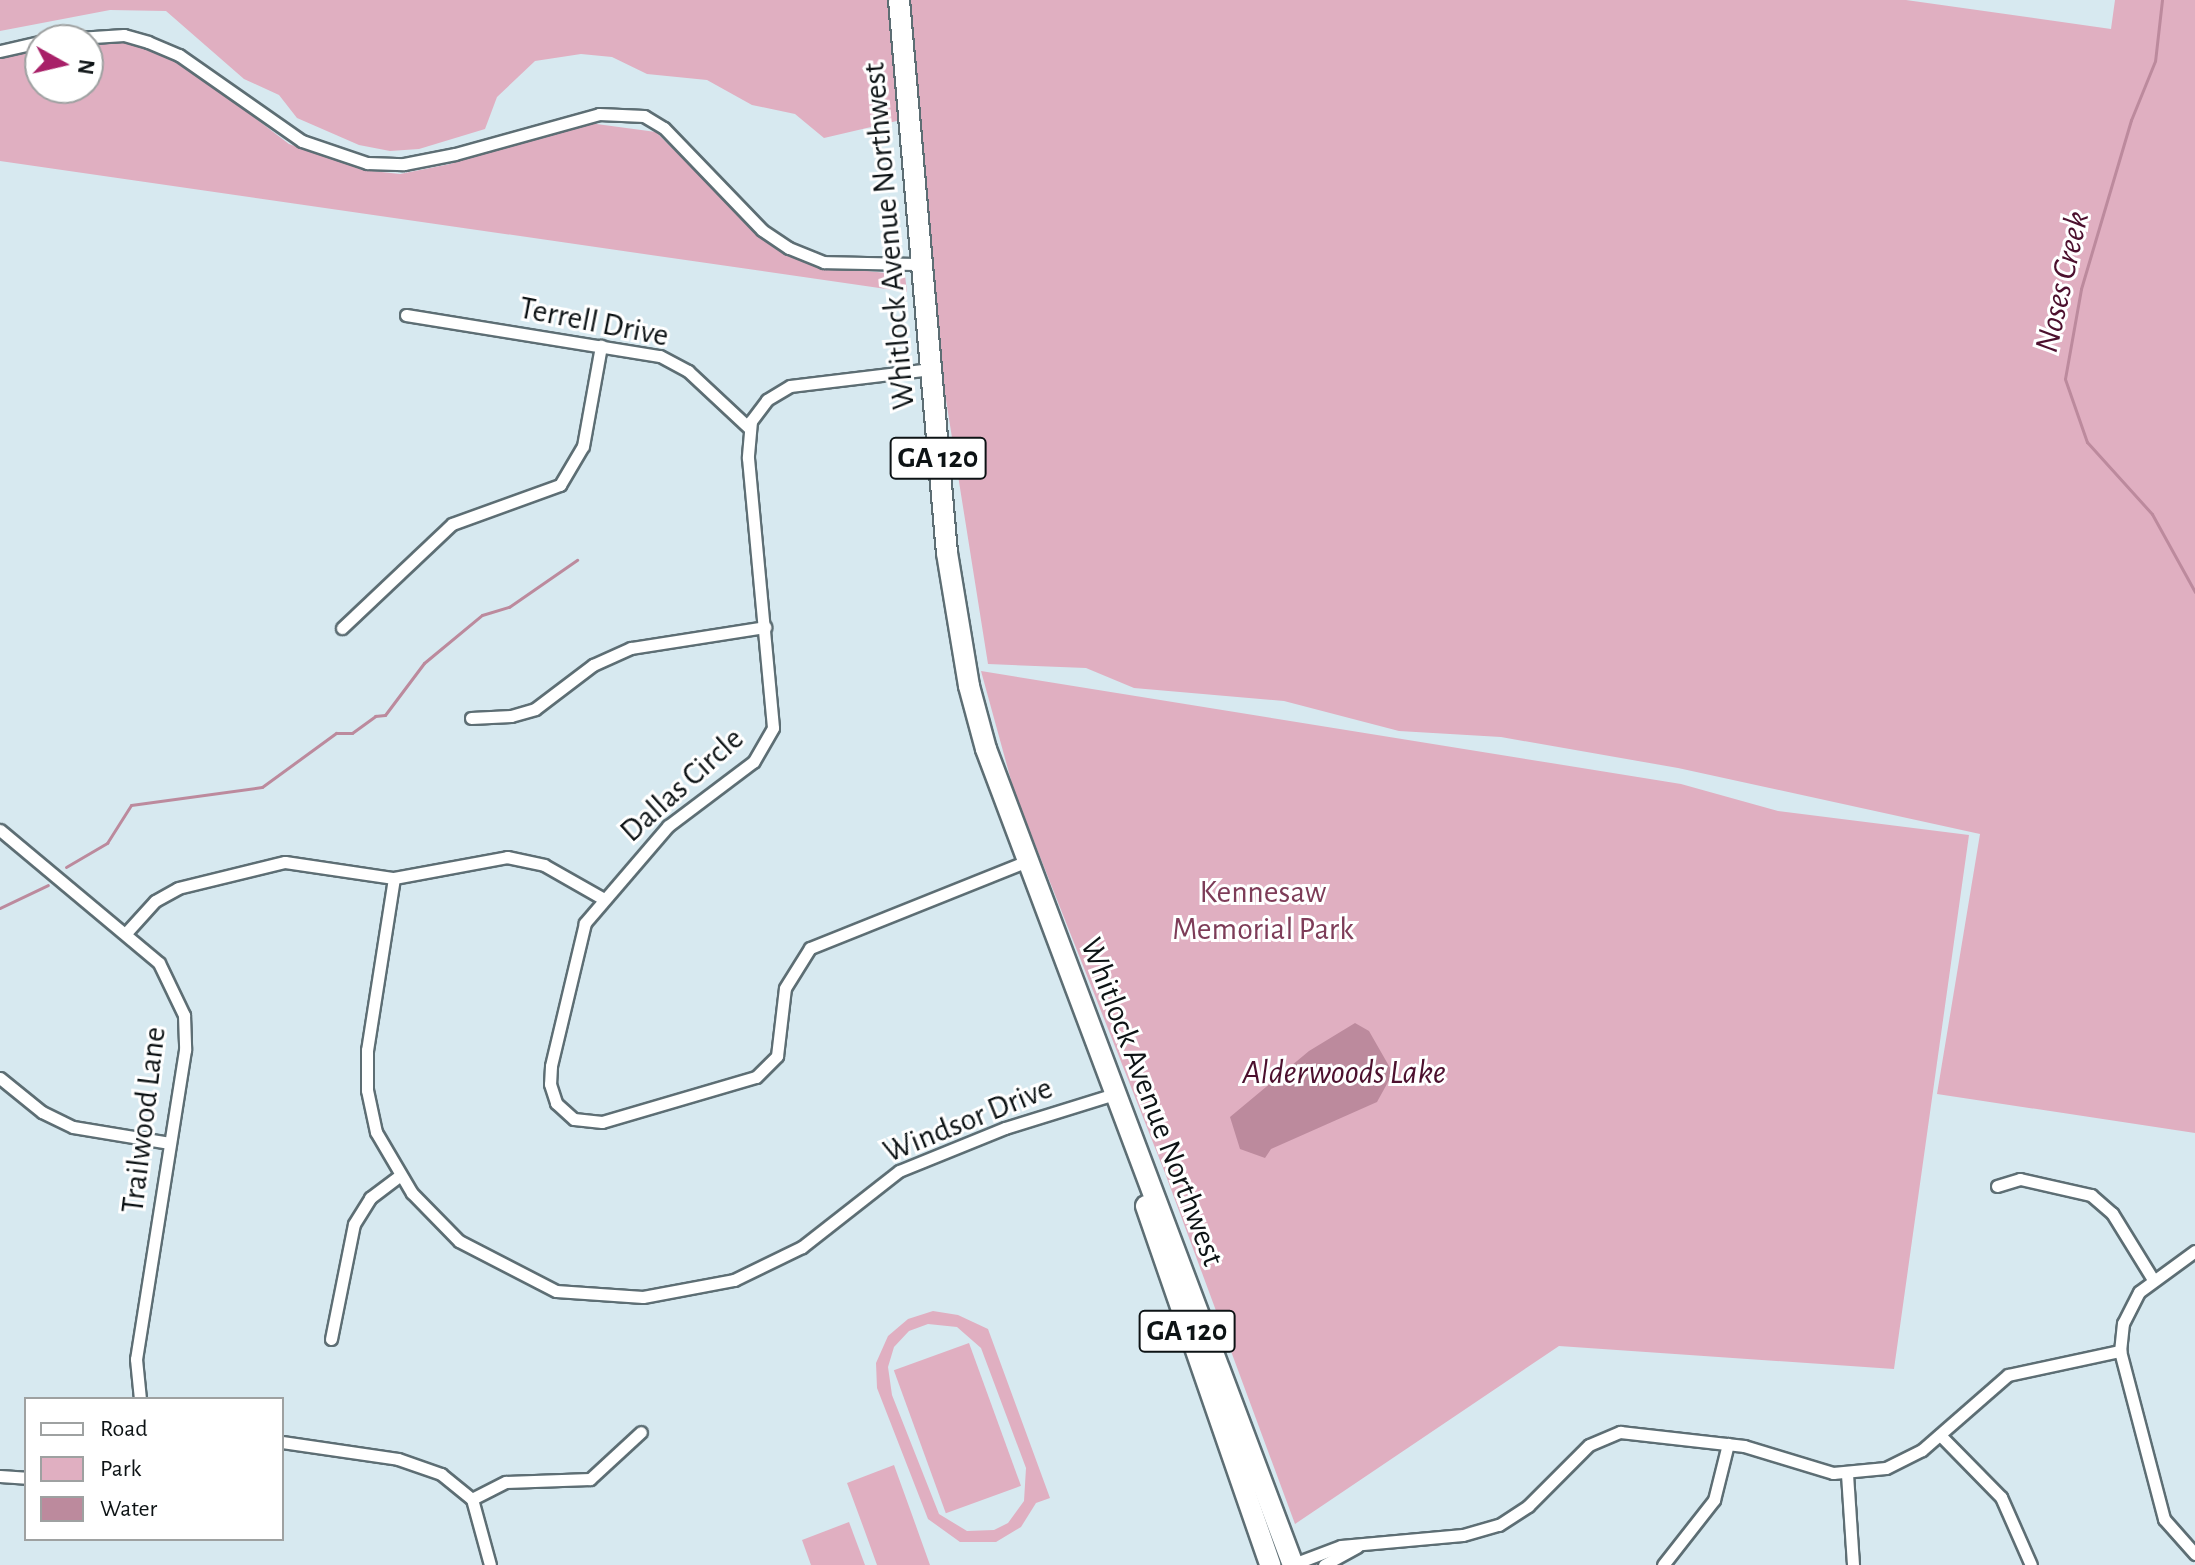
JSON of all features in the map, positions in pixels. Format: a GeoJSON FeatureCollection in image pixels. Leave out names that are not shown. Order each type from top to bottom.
{"type":"FeatureCollection","features":[{"type":"Feature","properties":{"kind":"highway","name":"Whitlock Avenue Northwest"},"geometry":{"type":"LineString","coordinates":[[899,0],[921,264],[961,651],[986,749],[1113,1095],[1270,1565]]}},
{"type":"Feature","properties":{"kind":"highway","name":"Whitlock Avenue Northwest"},"geometry":{"type":"LineString","coordinates":[[1113,1095],[1292,1564]]}},
{"type":"Feature","properties":{"kind":"street"},"geometry":{"type":"LineString","coordinates":[[104,36],[124,35],[179,55],[302,141],[367,163],[404,164],[455,154],[599,114],[644,116],[664,128],[762,230],[789,248],[824,262],[921,264]]}},
{"type":"Feature","properties":{"kind":"street"},"geometry":{"type":"LineString","coordinates":[[0,51],[24,46]]}},
{"type":"Feature","properties":{"kind":"street","name":"Terrell Drive"},"geometry":{"type":"LineString","coordinates":[[406,315],[601,346],[674,361],[748,427]]}},
{"type":"Feature","properties":{"kind":"street"},"geometry":{"type":"LineString","coordinates":[[342,628],[462,517],[560,485],[583,446],[601,346]]}},
{"type":"Feature","properties":{"kind":"street"},"geometry":{"type":"LineString","coordinates":[[748,427],[767,400],[790,386],[931,369]]}},
{"type":"Feature","properties":{"kind":"street","name":"Dallas Circle"},"geometry":{"type":"LineString","coordinates":[[748,427],[774,713],[766,744],[753,762],[680,815],[602,898],[577,942],[550,1084],[561,1110],[587,1123],[756,1077],[777,1056],[785,988],[810,948],[1028,861]]}},
{"type":"Feature","properties":{"kind":"street"},"geometry":{"type":"LineString","coordinates":[[471,718],[511,716],[535,709],[593,665],[631,648],[765,627]]}},
{"type":"Feature","properties":{"kind":"street","name":"Trailwood Lane"},"geometry":{"type":"LineString","coordinates":[[0,830],[126,933],[165,971],[184,1015],[185,1050],[137,1350],[140,1397]]}},
{"type":"Feature","properties":{"kind":"street"},"geometry":{"type":"LineString","coordinates":[[126,933],[145,910],[178,888],[273,864],[307,864],[394,878],[507,857],[544,865],[602,898]]}},
{"type":"Feature","properties":{"kind":"street","name":"Windsor Drive"},"geometry":{"type":"LineString","coordinates":[[394,878],[365,1069],[376,1132],[400,1175],[459,1241],[526,1277],[572,1293],[643,1297],[716,1286],[754,1272],[802,1247],[899,1171],[1005,1128],[1113,1095]]}},
{"type":"Feature","properties":{"kind":"street"},"geometry":{"type":"LineString","coordinates":[[0,1078],[42,1112],[73,1127],[170,1143]]}},
{"type":"Feature","properties":{"kind":"street"},"geometry":{"type":"LineString","coordinates":[[331,1339],[354,1224],[370,1198],[400,1175]]}},
{"type":"Feature","properties":{"kind":"street"},"geometry":{"type":"LineString","coordinates":[[1997,1186],[2020,1179],[2091,1195],[2112,1213],[2152,1278]]}},
{"type":"Feature","properties":{"kind":"street"},"geometry":{"type":"LineString","coordinates":[[2195,1251],[2152,1278],[2129,1306],[2120,1351],[2164,1519],[2180,1543],[2195,1554]]}},
{"type":"Feature","properties":{"kind":"street"},"geometry":{"type":"LineString","coordinates":[[1292,1564],[1341,1546],[1357,1547],[1463,1535],[1499,1525],[1528,1506],[1589,1445],[1608,1435],[1643,1432],[1728,1444],[1847,1474],[1899,1463],[1940,1435],[1990,1387],[2015,1371],[2120,1351]]}},
{"type":"Feature","properties":{"kind":"street"},"geometry":{"type":"LineString","coordinates":[[472,1499],[506,1482],[590,1479],[641,1432]]}},
{"type":"Feature","properties":{"kind":"street"},"geometry":{"type":"LineString","coordinates":[[1940,1435],[2001,1497],[2031,1565]]}},
{"type":"Feature","properties":{"kind":"street"},"geometry":{"type":"LineString","coordinates":[[284,1442],[424,1466],[472,1499],[490,1565]]}},
{"type":"Feature","properties":{"kind":"street"},"geometry":{"type":"LineString","coordinates":[[1663,1565],[1714,1500],[1728,1444]]}},
{"type":"Feature","properties":{"kind":"street"},"geometry":{"type":"LineString","coordinates":[[1847,1474],[1853,1565]]}},
{"type":"Feature","properties":{"kind":"street"},"geometry":{"type":"LineString","coordinates":[[0,1476],[24,1478]]}},
{"type":"Feature","properties":{"kind":"street"},"geometry":{"type":"LineString","coordinates":[[1324,1565],[1357,1547]]}},
{"type":"Feature","properties":{"kind":"green space"},"geometry":{"type":"Polygon","coordinates":[[[0,0],[890,0],[901,120],[824,138],[795,114],[752,105],[707,80],[647,74],[612,57],[581,54],[535,61],[497,97],[485,129],[419,149],[390,151],[359,145],[297,118],[279,95],[244,79],[166,11],[110,10],[0,31],[0,0]]]}},
{"type":"Feature","properties":{"kind":"green space"},"geometry":{"type":"Polygon","coordinates":[[[909,0],[1906,0],[2111,29],[2115,0],[2195,0],[2195,1133],[1937,1094],[1980,834],[1678,768],[1501,737],[1399,731],[1284,701],[1134,688],[1086,668],[988,664],[943,381],[909,0]]]}},
{"type":"Feature","properties":{"kind":"green space"},"geometry":{"type":"Polygon","coordinates":[[[104,40],[143,44],[178,59],[289,144],[363,170],[400,174],[450,164],[547,130],[589,123],[656,132],[760,236],[820,266],[905,275],[907,292],[0,161],[0,56],[24,52],[24,104],[104,104],[104,40]]]}},
{"type":"Feature","properties":{"kind":"green space","name":"Kennesaw Memorial Park"},"geometry":{"type":"Polygon","coordinates":[[[981,671],[1681,784],[1778,811],[1969,835],[1894,1369],[1559,1346],[1295,1524],[1165,1173],[1014,791],[981,671]]]}},
{"type":"Feature","properties":{"kind":"green space"},"geometry":{"type":"Polygon","coordinates":[[[933,1311],[958,1315],[988,1329],[1050,1498],[1036,1503],[1021,1527],[996,1542],[960,1542],[928,1519],[877,1388],[876,1363],[888,1336],[908,1319],[933,1311]],[[928,1324],[909,1331],[894,1347],[888,1367],[892,1395],[939,1514],[967,1531],[994,1530],[1008,1523],[1024,1501],[1026,1468],[981,1348],[957,1327],[928,1324]]]}},
{"type":"Feature","properties":{"kind":"green space"},"geometry":{"type":"Polygon","coordinates":[[[969,1343],[1021,1486],[946,1513],[894,1370],[969,1343]]]}},
{"type":"Feature","properties":{"kind":"green space"},"geometry":{"type":"Polygon","coordinates":[[[894,1465],[930,1565],[877,1565],[847,1483],[894,1465]]]}},
{"type":"Feature","properties":{"kind":"green space"},"geometry":{"type":"Polygon","coordinates":[[[849,1522],[865,1565],[811,1565],[802,1540],[849,1522]]]}},
{"type":"Feature","properties":{"kind":"water","name":"Alderwoods Lake"},"geometry":{"type":"Polygon","coordinates":[[[1355,1023],[1369,1031],[1393,1073],[1377,1102],[1271,1149],[1265,1158],[1240,1149],[1230,1117],[1309,1051],[1355,1023]]]}},
{"type":"Feature","properties":{"kind":"waterway","name":"Noses Creek"},"geometry":{"type":"LineString","coordinates":[[2162,0],[2155,61],[2131,120],[2081,289],[2065,379],[2087,442],[2152,514],[2195,592]]}},
{"type":"Feature","properties":{"kind":"waterway"},"geometry":{"type":"LineString","coordinates":[[66,867],[107,843],[131,805],[262,787],[336,733],[352,733],[375,716],[385,715],[424,663],[482,615],[509,607],[577,560]]}},
{"type":"Feature","properties":{"kind":"waterway"},"geometry":{"type":"LineString","coordinates":[[0,908],[48,885]]}}]}
